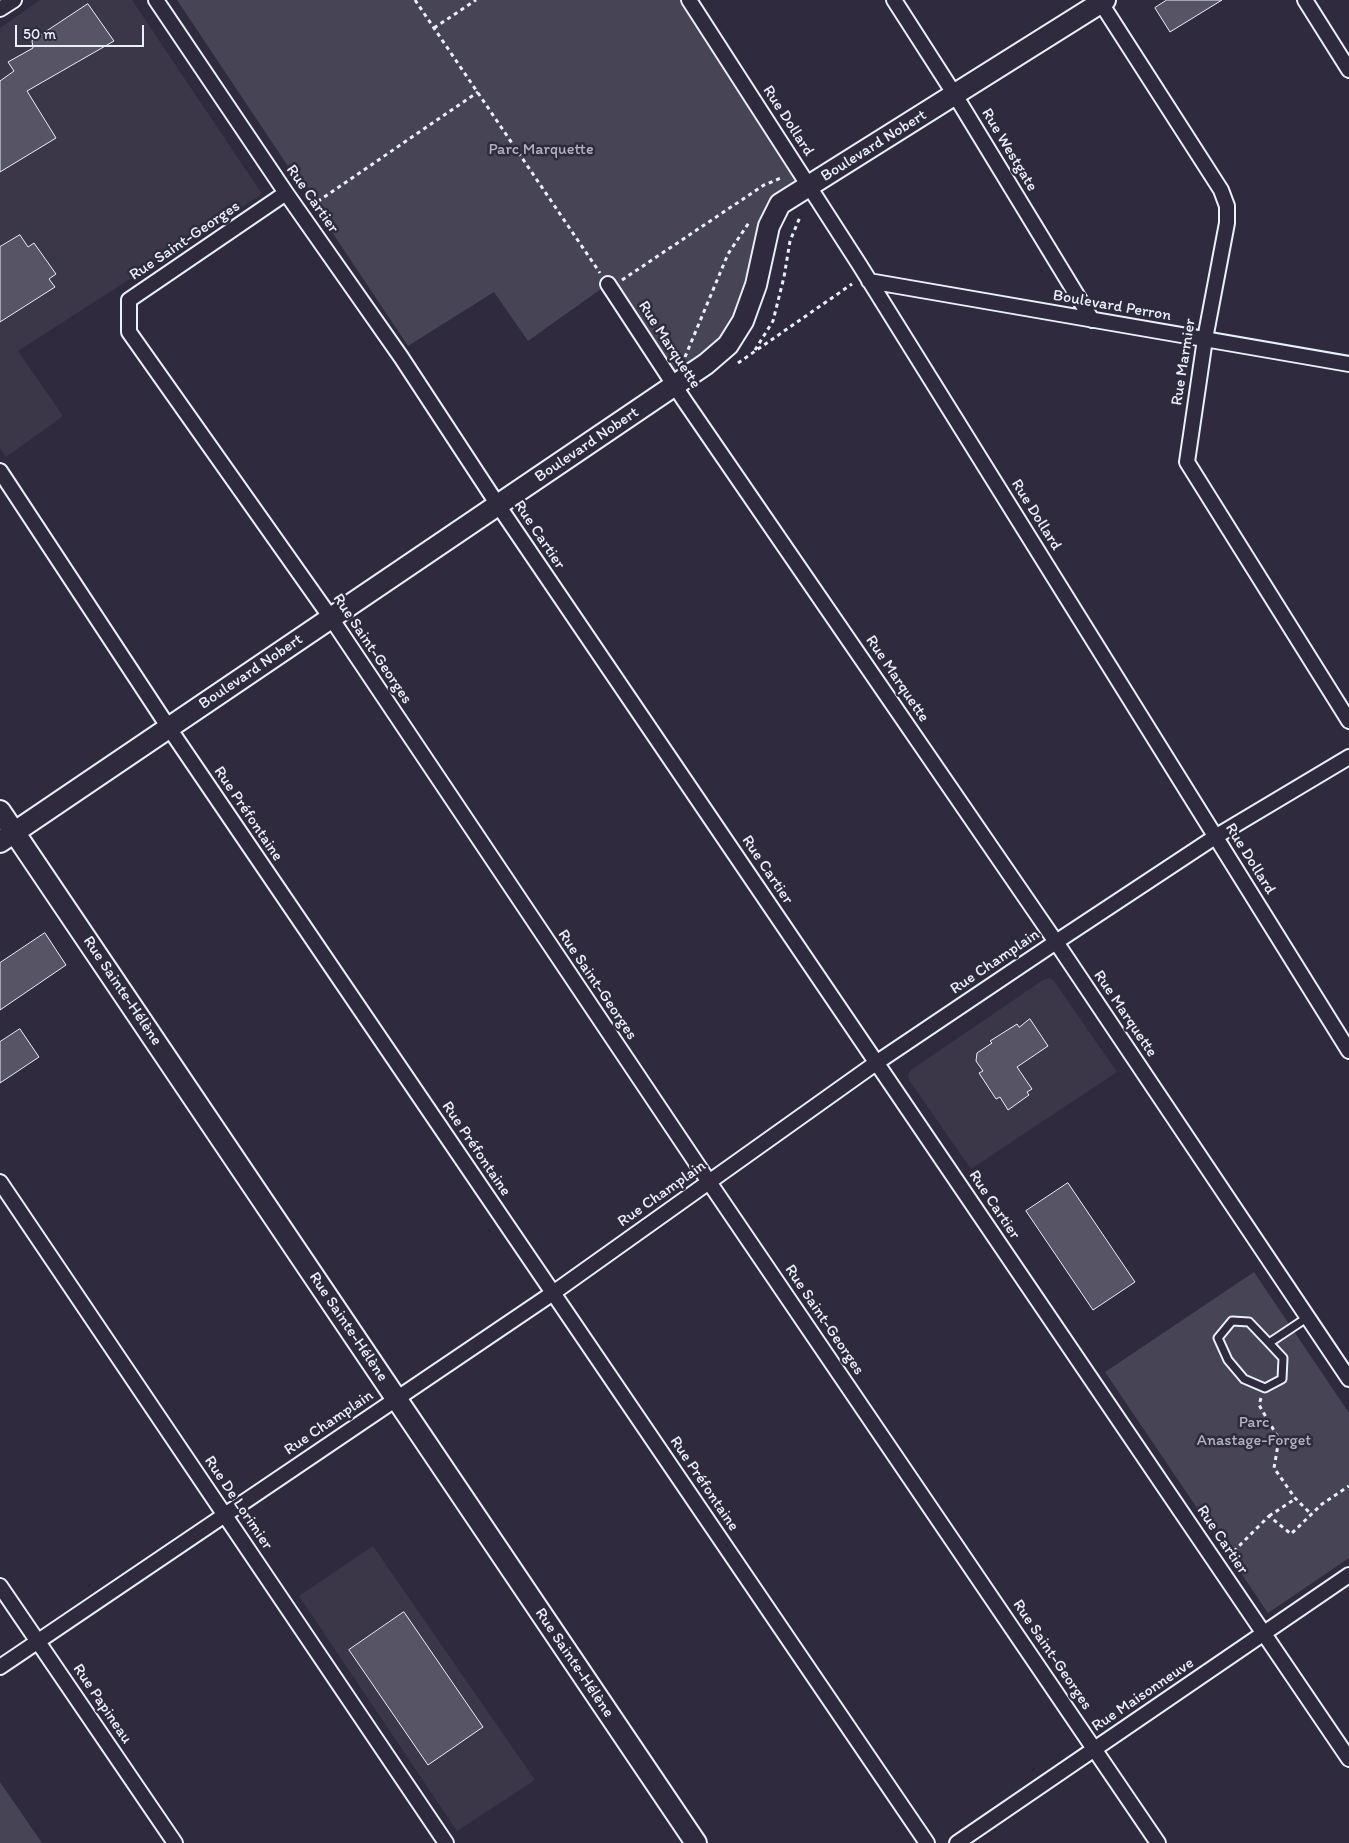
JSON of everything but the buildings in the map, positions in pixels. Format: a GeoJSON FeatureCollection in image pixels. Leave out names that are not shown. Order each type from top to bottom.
{"type":"FeatureCollection","features":[{"type":"Feature","properties":{"kind":"street"},"geometry":{"type":"LineString","coordinates":[[0,9],[14,0]]}},
{"type":"Feature","properties":{"kind":"street","name":"Rue Cartier"},"geometry":{"type":"LineString","coordinates":[[156,0],[286,193],[401,357],[498,505],[1349,1759]]}},
{"type":"Feature","properties":{"kind":"street","name":"Rue Dollard"},"geometry":{"type":"LineString","coordinates":[[690,0],[869,281],[1349,1051]]}},
{"type":"Feature","properties":{"kind":"street","name":"Rue Westgate"},"geometry":{"type":"LineString","coordinates":[[894,0],[1092,320]]}},
{"type":"Feature","properties":{"kind":"street"},"geometry":{"type":"LineString","coordinates":[[1306,0],[1349,70]]}},
{"type":"Feature","properties":{"kind":"street","name":"Boulevard Nobert"},"geometry":{"type":"LineString","coordinates":[[7,837],[706,364],[728,345],[743,321],[756,285],[769,226],[780,204],[1102,1]]}},
{"type":"Feature","properties":{"kind":"street","name":"Rue Marmier"},"geometry":{"type":"LineString","coordinates":[[1102,1],[1221,190],[1227,206],[1227,223],[1204,339],[1187,462],[1349,721]]}},
{"type":"Feature","properties":{"kind":"street","name":"Rue Saint-Georges"},"geometry":{"type":"LineString","coordinates":[[286,193],[129,300],[129,332],[331,618],[709,1182],[1158,1843]]}},
{"type":"Feature","properties":{"kind":"street","name":"Boulevard Perron"},"geometry":{"type":"LineString","coordinates":[[869,281],[1349,364]]}},
{"type":"Feature","properties":{"kind":"street","name":"Rue Marquette"},"geometry":{"type":"LineString","coordinates":[[608,284],[675,386],[1056,942],[1349,1379]]}},
{"type":"Feature","properties":{"kind":"street","name":"Rue Préfontaine"},"geometry":{"type":"LineString","coordinates":[[0,472],[169,728],[927,1843]]}},
{"type":"Feature","properties":{"kind":"street","name":"Rue Champlain"},"geometry":{"type":"LineString","coordinates":[[0,1667],[553,1293],[876,1063],[1215,837],[1349,757]]}},
{"type":"Feature","properties":{"kind":"street","name":"Rue Sainte-Hélène"},"geometry":{"type":"LineString","coordinates":[[0,811],[7,837],[396,1398],[696,1843]]}},
{"type":"Feature","properties":{"kind":"street","name":"Rue De Lorimier"},"geometry":{"type":"LineString","coordinates":[[0,1182],[446,1843]]}},
{"type":"Feature","properties":{"kind":"street","name":"Rue Maisonneuve"},"geometry":{"type":"LineString","coordinates":[[957,1843],[1349,1575]]}},
{"type":"Feature","properties":{"kind":"street","name":"Rue Papineau"},"geometry":{"type":"LineString","coordinates":[[0,1586],[175,1843]]}},
{"type":"Feature","properties":{"kind":"lane"},"geometry":{"type":"LineString","coordinates":[[1269,1343],[1308,1317]]}},
{"type":"Feature","properties":{"kind":"lane"},"geometry":{"type":"LineString","coordinates":[[1232,1321],[1249,1322],[1269,1343],[1283,1358],[1282,1379],[1265,1388],[1244,1379],[1228,1360],[1218,1338],[1232,1321]]}},
{"type":"Feature","properties":{"kind":"path"},"geometry":{"type":"LineString","coordinates":[[415,0],[608,284],[626,279],[764,185],[781,178]]}},
{"type":"Feature","properties":{"kind":"path"},"geometry":{"type":"LineString","coordinates":[[434,28],[476,0]]}},
{"type":"Feature","properties":{"kind":"path"},"geometry":{"type":"LineString","coordinates":[[301,214],[478,92]]}},
{"type":"Feature","properties":{"kind":"path"},"geometry":{"type":"LineString","coordinates":[[753,352],[773,321],[790,242],[800,217]]}},
{"type":"Feature","properties":{"kind":"path"},"geometry":{"type":"LineString","coordinates":[[738,363],[852,284]]}},
{"type":"Feature","properties":{"kind":"path"},"geometry":{"type":"LineString","coordinates":[[1265,1388],[1259,1405],[1278,1438],[1274,1468],[1295,1498],[1311,1514]]}},
{"type":"Feature","properties":{"kind":"path"},"geometry":{"type":"LineString","coordinates":[[1269,1516],[1291,1534],[1322,1504],[1349,1486]]}},
{"type":"Feature","properties":{"kind":"path"},"geometry":{"type":"LineString","coordinates":[[1219,1567],[1269,1516],[1295,1498]]}},
{"type":"Feature","properties":{"kind":"shaded area"},"geometry":{"type":"Polygon","coordinates":[[[40,0],[132,0],[262,194],[18,351],[63,416],[6,457],[0,448],[0,28],[40,0]]]}},
{"type":"Feature","properties":{"kind":"shaded area"},"geometry":{"type":"Polygon","coordinates":[[[1050,978],[1054,981],[1117,1072],[971,1169],[909,1080],[908,1075],[911,1070],[1043,980],[1050,978]]]}},
{"type":"Feature","properties":{"kind":"shaded area"},"geometry":{"type":"Polygon","coordinates":[[[373,1546],[535,1780],[457,1831],[299,1596],[373,1546]]]}},
{"type":"Feature","properties":{"kind":"green space","name":"Parc Marquette"},"geometry":{"type":"Polygon","coordinates":[[[177,0],[680,0],[809,186],[772,209],[743,307],[706,364],[675,386],[608,284],[528,341],[494,292],[408,346],[177,0]]]}},
{"type":"Feature","properties":{"kind":"green space","name":"Parc Anastage-Forget"},"geometry":{"type":"Polygon","coordinates":[[[1254,1272],[1349,1413],[1349,1558],[1268,1613],[1105,1372],[1254,1272]]]}},
{"type":"Feature","properties":{"kind":"green space"},"geometry":{"type":"Polygon","coordinates":[[[0,1782],[42,1843],[0,1843],[0,1782]]]}}]}
